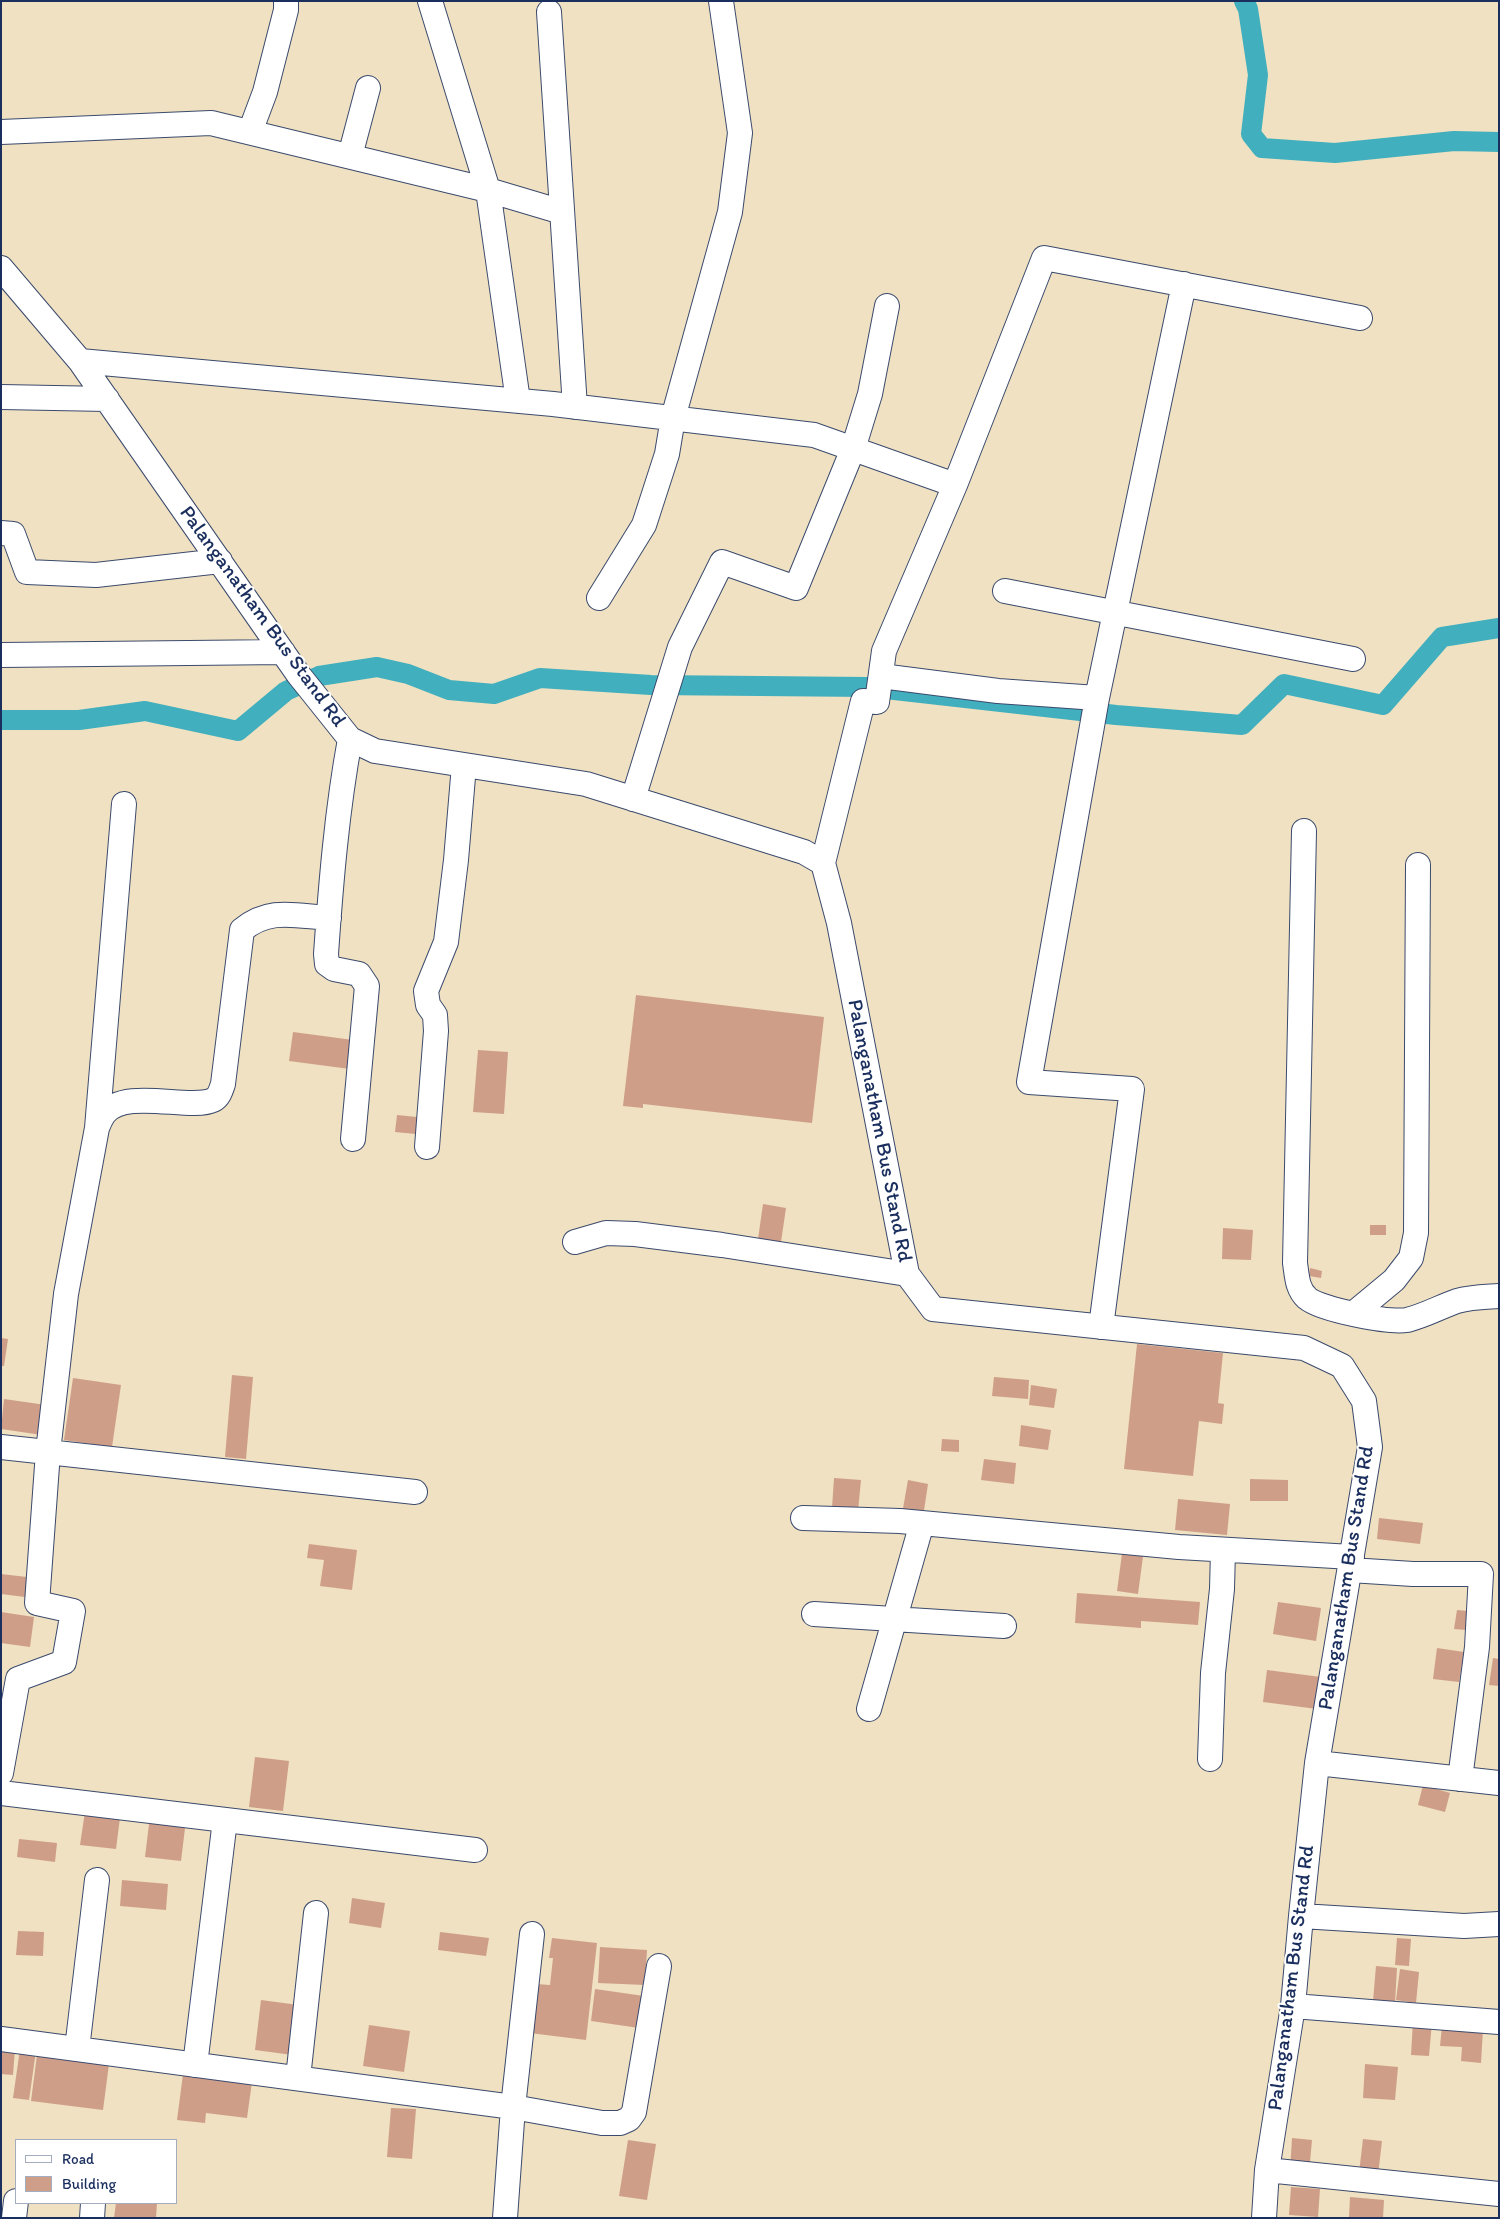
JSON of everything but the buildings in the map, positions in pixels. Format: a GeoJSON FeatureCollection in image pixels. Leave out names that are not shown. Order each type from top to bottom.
{"type":"FeatureCollection","features":[{"type":"Feature","properties":{"kind":"street"},"geometry":{"type":"LineString","coordinates":[[250,132],[265,92],[286,10],[286,1]]}},
{"type":"Feature","properties":{"kind":"street"},"geometry":{"type":"LineString","coordinates":[[430,1],[488,190],[518,401]]}},
{"type":"Feature","properties":{"kind":"street"},"geometry":{"type":"LineString","coordinates":[[599,598],[644,525],[667,454],[672,418],[730,212],[740,133],[721,1]]}},
{"type":"Feature","properties":{"kind":"street"},"geometry":{"type":"LineString","coordinates":[[549,12],[576,407]]}},
{"type":"Feature","properties":{"kind":"street"},"geometry":{"type":"LineString","coordinates":[[350,156],[368,88]]}},
{"type":"Feature","properties":{"kind":"street"},"geometry":{"type":"LineString","coordinates":[[1,132],[211,122],[488,190],[562,212]]}},
{"type":"Feature","properties":{"kind":"street"},"geometry":{"type":"LineString","coordinates":[[823,863],[863,701],[877,702],[884,651],[955,485],[1044,258],[1360,318]]}},
{"type":"Feature","properties":{"kind":"street","name":"Palanganatham Bus Stand Rd"},"geometry":{"type":"LineString","coordinates":[[2,271],[80,361],[283,652],[350,739],[375,751],[586,784],[804,852],[823,863],[839,923],[907,1274],[934,1309],[1304,1348],[1342,1366],[1364,1401],[1370,1447],[1317,1763],[1300,1916],[1293,2006],[1267,2170],[1264,2218]]}},
{"type":"Feature","properties":{"kind":"street"},"geometry":{"type":"LineString","coordinates":[[1101,1327],[1132,1089],[1029,1082],[1097,698],[1184,284]]}},
{"type":"Feature","properties":{"kind":"street"},"geometry":{"type":"LineString","coordinates":[[633,799],[680,647],[722,562],[796,588],[852,449],[870,394],[887,306]]}},
{"type":"Feature","properties":{"kind":"street"},"geometry":{"type":"LineString","coordinates":[[80,361],[518,401],[814,435],[955,485]]}},
{"type":"Feature","properties":{"kind":"street"},"geometry":{"type":"LineString","coordinates":[[1,397],[107,399]]}},
{"type":"Feature","properties":{"kind":"street"},"geometry":{"type":"LineString","coordinates":[[1,533],[13,534],[27,572],[96,575],[220,561]]}},
{"type":"Feature","properties":{"kind":"street"},"geometry":{"type":"LineString","coordinates":[[1005,591],[1353,659]]}},
{"type":"Feature","properties":{"kind":"street"},"geometry":{"type":"LineString","coordinates":[[1,655],[283,652]]}},
{"type":"Feature","properties":{"kind":"street"},"geometry":{"type":"LineString","coordinates":[[881,676],[998,691],[1097,698]]}},
{"type":"Feature","properties":{"kind":"street"},"geometry":{"type":"LineString","coordinates":[[350,739],[340,791],[327,964],[334,969],[359,974],[367,986],[354,1139]]}},
{"type":"Feature","properties":{"kind":"street"},"geometry":{"type":"LineString","coordinates":[[427,1147],[436,1031],[435,1016],[428,1006],[426,991],[446,942],[456,860],[464,765]]}},
{"type":"Feature","properties":{"kind":"street"},"geometry":{"type":"LineString","coordinates":[[1,1773],[18,1679],[64,1662],[73,1611],[38,1603],[48,1452],[66,1294],[97,1128],[124,804]]}},
{"type":"Feature","properties":{"kind":"street"},"geometry":{"type":"LineString","coordinates":[[1304,831],[1295,1263],[1298,1285],[1308,1298],[1322,1307],[1394,1320],[1406,1320],[1458,1301],[1475,1297],[1499,1296]]}},
{"type":"Feature","properties":{"kind":"street"},"geometry":{"type":"LineString","coordinates":[[1353,1314],[1394,1280],[1411,1258],[1416,1233],[1418,865]]}},
{"type":"Feature","properties":{"kind":"street"},"geometry":{"type":"LineString","coordinates":[[97,1128],[105,1113],[117,1106],[134,1102],[162,1100],[201,1103],[214,1099],[220,1093],[223,1084],[242,930],[251,922],[275,914],[329,918]]}},
{"type":"Feature","properties":{"kind":"street"},"geometry":{"type":"LineString","coordinates":[[575,1242],[606,1233],[635,1234],[722,1245],[907,1274]]}},
{"type":"Feature","properties":{"kind":"street"},"geometry":{"type":"LineString","coordinates":[[1,1447],[415,1492]]}},
{"type":"Feature","properties":{"kind":"street"},"geometry":{"type":"LineString","coordinates":[[802,1518],[922,1523],[1223,1550],[1351,1563],[1413,1574],[1481,1574],[1477,1647],[1460,1779]]}},
{"type":"Feature","properties":{"kind":"street"},"geometry":{"type":"LineString","coordinates":[[868,1709],[922,1523]]}},
{"type":"Feature","properties":{"kind":"street"},"geometry":{"type":"LineString","coordinates":[[1210,1759],[1213,1673],[1222,1589],[1223,1550]]}},
{"type":"Feature","properties":{"kind":"street"},"geometry":{"type":"LineString","coordinates":[[814,1614],[1004,1626]]}},
{"type":"Feature","properties":{"kind":"street"},"geometry":{"type":"LineString","coordinates":[[1317,1763],[1499,1783]]}},
{"type":"Feature","properties":{"kind":"street"},"geometry":{"type":"LineString","coordinates":[[1,1794],[475,1850]]}},
{"type":"Feature","properties":{"kind":"street"},"geometry":{"type":"LineString","coordinates":[[195,2065],[225,1820]]}},
{"type":"Feature","properties":{"kind":"street"},"geometry":{"type":"LineString","coordinates":[[77,2049],[97,1880]]}},
{"type":"Feature","properties":{"kind":"street"},"geometry":{"type":"LineString","coordinates":[[298,2078],[316,1913]]}},
{"type":"Feature","properties":{"kind":"street"},"geometry":{"type":"LineString","coordinates":[[1300,1916],[1464,1926],[1499,1924]]}},
{"type":"Feature","properties":{"kind":"street"},"geometry":{"type":"LineString","coordinates":[[505,2218],[513,2107],[532,1934]]}},
{"type":"Feature","properties":{"kind":"street"},"geometry":{"type":"LineString","coordinates":[[1,2039],[513,2107],[602,2123],[620,2123],[629,2119],[634,2112],[638,2097],[659,1966]]}},
{"type":"Feature","properties":{"kind":"street"},"geometry":{"type":"LineString","coordinates":[[1293,2006],[1499,2022]]}},
{"type":"Feature","properties":{"kind":"street"},"geometry":{"type":"LineString","coordinates":[[1267,2170],[1499,2194]]}},
{"type":"Feature","properties":{"kind":"street"},"geometry":{"type":"LineString","coordinates":[[14,2218],[16,2204]]}},
{"type":"Feature","properties":{"kind":"street"},"geometry":{"type":"LineString","coordinates":[[92,2218],[93,2204]]}},
{"type":"Feature","properties":{"kind":"waterway"},"geometry":{"type":"LineString","coordinates":[[1244,1],[1248,9],[1258,75],[1251,134],[1262,148],[1335,153],[1454,141],[1499,142]]}},
{"type":"Feature","properties":{"kind":"waterway"},"geometry":{"type":"LineString","coordinates":[[1,720],[79,720],[145,711],[238,731],[286,691],[319,676],[377,667],[408,674],[449,690],[494,694],[540,678],[651,685],[868,687],[1116,715],[1242,725],[1284,684],[1383,705],[1442,637],[1499,628]]}}]}
